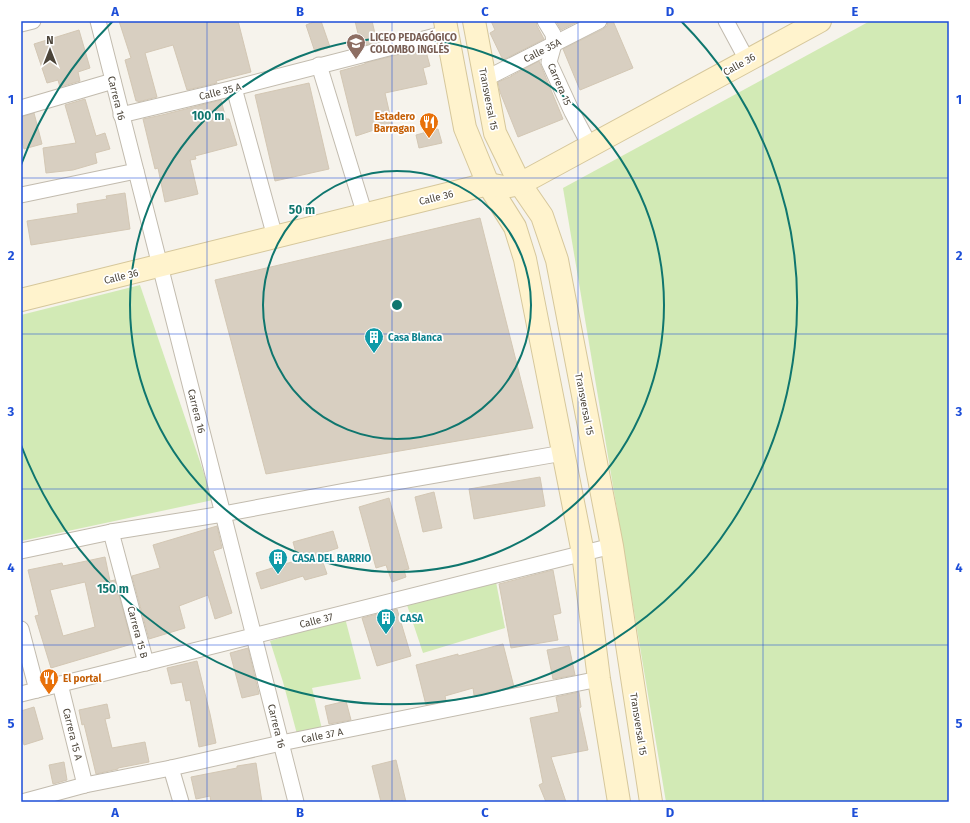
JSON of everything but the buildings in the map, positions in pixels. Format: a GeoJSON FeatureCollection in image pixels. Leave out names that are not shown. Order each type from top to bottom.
{"type":"FeatureCollection","features":[{"type":"Feature","properties":{"kind":"street"},"geometry":{"type":"LineString","coordinates":[[21,24],[33,21]]}},
{"type":"Feature","properties":{"kind":"street","name":"Carrera 16"},"geometry":{"type":"LineString","coordinates":[[98,21],[296,802]]}},
{"type":"Feature","properties":{"kind":"street","name":"Transversal 15"},"geometry":{"type":"LineString","coordinates":[[474,21],[495,133],[520,184],[542,216],[557,260],[612,546],[650,802]]}},
{"type":"Feature","properties":{"kind":"street"},"geometry":{"type":"LineString","coordinates":[[545,21],[553,34],[554,44]]}},
{"type":"Feature","properties":{"kind":"street","name":"Calle 35A"},"geometry":{"type":"LineString","coordinates":[[485,79],[599,21]]}},
{"type":"Feature","properties":{"kind":"street"},"geometry":{"type":"LineString","coordinates":[[726,21],[747,60]]}},
{"type":"Feature","properties":{"kind":"street","name":"Calle 36"},"geometry":{"type":"LineString","coordinates":[[21,300],[488,184],[504,187],[520,184],[820,21]]}},
{"type":"Feature","properties":{"kind":"street"},"geometry":{"type":"LineString","coordinates":[[446,27],[465,128],[488,184],[515,227],[525,259],[583,553],[599,678],[619,802]]}},
{"type":"Feature","properties":{"kind":"street","name":"Calle 35 A"},"geometry":{"type":"LineString","coordinates":[[122,114],[234,88],[319,65],[446,27]]}},
{"type":"Feature","properties":{"kind":"street","name":"Carrera 15"},"geometry":{"type":"LineString","coordinates":[[554,44],[549,62],[572,112],[590,146]]}},
{"type":"Feature","properties":{"kind":"street"},"geometry":{"type":"LineString","coordinates":[[319,65],[364,215]]}},
{"type":"Feature","properties":{"kind":"street"},"geometry":{"type":"LineString","coordinates":[[21,108],[113,81]]}},
{"type":"Feature","properties":{"kind":"street"},"geometry":{"type":"LineString","coordinates":[[234,88],[275,237]]}},
{"type":"Feature","properties":{"kind":"street"},"geometry":{"type":"LineString","coordinates":[[21,195],[136,171]]}},
{"type":"Feature","properties":{"kind":"street"},"geometry":{"type":"LineString","coordinates":[[21,551],[111,532],[223,514],[563,453]]}},
{"type":"Feature","properties":{"kind":"street","name":"Carrera 15 B"},"geometry":{"type":"LineString","coordinates":[[111,532],[146,663]]}},
{"type":"Feature","properties":{"kind":"street","name":"Calle 37"},"geometry":{"type":"LineString","coordinates":[[21,694],[612,546]]}},
{"type":"Feature","properties":{"kind":"street"},"geometry":{"type":"LineString","coordinates":[[21,629],[37,690]]}},
{"type":"Feature","properties":{"kind":"street","name":"Calle 37 A"},"geometry":{"type":"LineString","coordinates":[[22,802],[78,792],[171,768],[281,743],[599,678]]}},
{"type":"Feature","properties":{"kind":"street","name":"Carrera 15 A"},"geometry":{"type":"LineString","coordinates":[[60,684],[78,792]]}},
{"type":"Feature","properties":{"kind":"street"},"geometry":{"type":"LineString","coordinates":[[171,768],[181,802]]}},
{"type":"Feature","properties":{"kind":"green space"},"geometry":{"type":"Polygon","coordinates":[[[870,21],[949,21],[949,802],[666,802],[563,188],[870,21]]]}},
{"type":"Feature","properties":{"kind":"green space"},"geometry":{"type":"Polygon","coordinates":[[[140,285],[213,500],[21,541],[21,315],[140,285]]]}},
{"type":"Feature","properties":{"kind":"green space"},"geometry":{"type":"Polygon","coordinates":[[[496,582],[505,628],[423,653],[406,602],[496,582]]]}},
{"type":"Feature","properties":{"kind":"green space"},"geometry":{"type":"Polygon","coordinates":[[[345,618],[361,679],[312,688],[322,729],[297,734],[270,641],[345,618]]]}},
{"type":"Feature","properties":{"kind":"place","name":"LICEO PEDAGÓGICO COLOMBO INGLÉS"},"geometry":{"type":"Point","coordinates":[356,60]}},
{"type":"Feature","properties":{"kind":"place","name":"Estadero Barragan"},"geometry":{"type":"Point","coordinates":[429,139]}},
{"type":"Feature","properties":{"kind":"place","name":"Casa Blanca"},"geometry":{"type":"Point","coordinates":[374,354]}},
{"type":"Feature","properties":{"kind":"place","name":"CASA DEL BARRIO"},"geometry":{"type":"Point","coordinates":[278,575]}},
{"type":"Feature","properties":{"kind":"place","name":"CASA"},"geometry":{"type":"Point","coordinates":[386,635]}},
{"type":"Feature","properties":{"kind":"place","name":"El portal"},"geometry":{"type":"Point","coordinates":[49,695]}}]}
